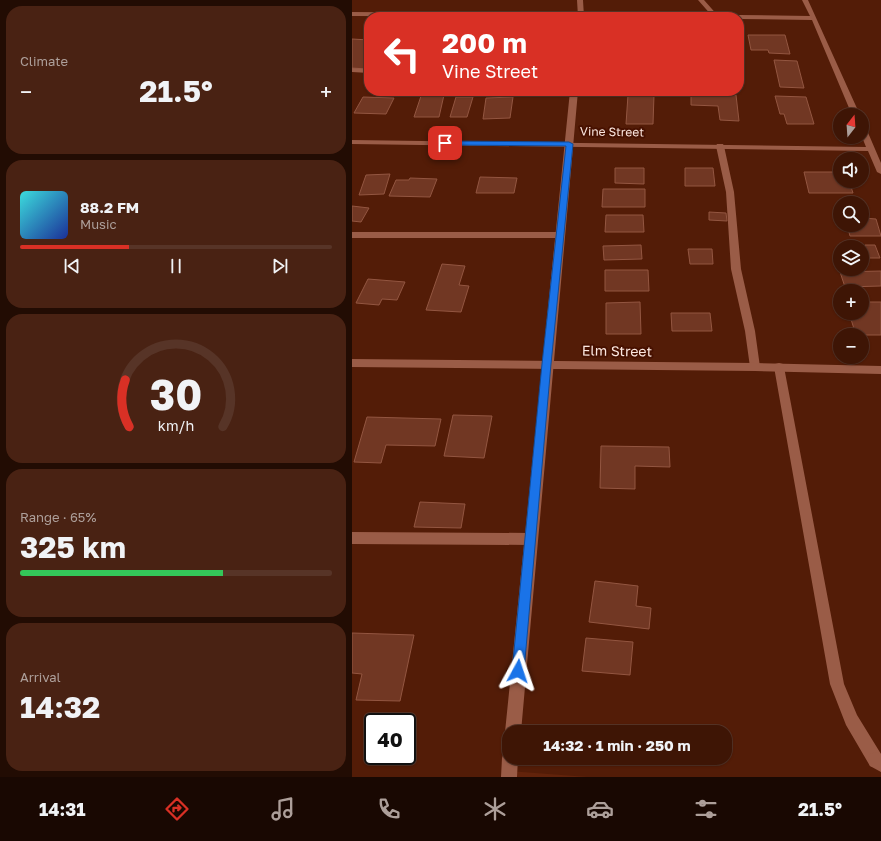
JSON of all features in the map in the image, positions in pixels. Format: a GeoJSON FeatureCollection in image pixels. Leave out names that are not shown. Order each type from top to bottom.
{"type":"FeatureCollection","features":[{"type":"Feature","properties":{"kind":"street"},"geometry":{"type":"LineString","coordinates":[[580,0],[581,12]]}},
{"type":"Feature","properties":{"kind":"street"},"geometry":{"type":"LineString","coordinates":[[701,0],[712,12]]}},
{"type":"Feature","properties":{"kind":"street"},"geometry":{"type":"LineString","coordinates":[[805,0],[853,108]]}},
{"type":"Feature","properties":{"kind":"street"},"geometry":{"type":"LineString","coordinates":[[352,14],[364,14]]}},
{"type":"Feature","properties":{"kind":"street"},"geometry":{"type":"LineString","coordinates":[[744,17],[814,18]]}},
{"type":"Feature","properties":{"kind":"street"},"geometry":{"type":"LineString","coordinates":[[352,70],[364,71]]}},
{"type":"Feature","properties":{"kind":"street"},"geometry":{"type":"LineString","coordinates":[[514,725],[546,364],[574,96]]}},
{"type":"Feature","properties":{"kind":"street","name":"Vine Street"},"geometry":{"type":"LineString","coordinates":[[352,142],[871,149]]}},
{"type":"Feature","properties":{"kind":"street"},"geometry":{"type":"LineString","coordinates":[[869,144],[881,172]]}},
{"type":"Feature","properties":{"kind":"street"},"geometry":{"type":"LineString","coordinates":[[720,146],[730,192],[736,269],[750,331],[755,367]]}},
{"type":"Feature","properties":{"kind":"street"},"geometry":{"type":"LineString","coordinates":[[352,235],[560,235]]}},
{"type":"Feature","properties":{"kind":"street","name":"Elm Street"},"geometry":{"type":"LineString","coordinates":[[352,363],[779,367],[881,370]]}},
{"type":"Feature","properties":{"kind":"street"},"geometry":{"type":"LineString","coordinates":[[779,367],[837,684],[851,720],[879,762]]}},
{"type":"Feature","properties":{"kind":"street"},"geometry":{"type":"LineString","coordinates":[[352,538],[530,539]]}},
{"type":"Feature","properties":{"kind":"street"},"geometry":{"type":"LineString","coordinates":[[509,777],[510,765]]}},
{"type":"Feature","properties":{"kind":"shaded area"},"geometry":{"type":"Polygon","coordinates":[[[509,771],[588,777],[509,777],[509,771]]]}},
{"type":"Feature","properties":{"kind":"building"},"geometry":{"type":"Polygon","coordinates":[[[748,35],[785,35],[790,54],[769,53],[768,50],[751,50],[748,35]]]}},
{"type":"Feature","properties":{"kind":"building"},"geometry":{"type":"Polygon","coordinates":[[[352,39],[364,40],[364,69],[352,68],[352,39]]]}},
{"type":"Feature","properties":{"kind":"building"},"geometry":{"type":"Polygon","coordinates":[[[774,60],[797,61],[804,88],[780,87],[774,60]]]}},
{"type":"Feature","properties":{"kind":"building"},"geometry":{"type":"Polygon","coordinates":[[[421,96],[444,96],[439,117],[414,117],[421,96]]]}},
{"type":"Feature","properties":{"kind":"building"},"geometry":{"type":"Polygon","coordinates":[[[628,96],[654,96],[653,124],[626,124],[628,96]]]}},
{"type":"Feature","properties":{"kind":"building"},"geometry":{"type":"Polygon","coordinates":[[[691,96],[736,96],[739,121],[720,120],[718,106],[691,105],[691,96]]]}},
{"type":"Feature","properties":{"kind":"building"},"geometry":{"type":"Polygon","coordinates":[[[775,96],[806,97],[814,124],[787,124],[784,114],[780,114],[775,96]]]}},
{"type":"Feature","properties":{"kind":"building"},"geometry":{"type":"Polygon","coordinates":[[[363,97],[394,98],[386,114],[354,113],[363,97]]]}},
{"type":"Feature","properties":{"kind":"building"},"geometry":{"type":"Polygon","coordinates":[[[456,97],[473,97],[467,117],[450,117],[456,97]]]}},
{"type":"Feature","properties":{"kind":"building"},"geometry":{"type":"Polygon","coordinates":[[[513,97],[510,118],[483,119],[486,98],[513,97]]]}},
{"type":"Feature","properties":{"kind":"building"},"geometry":{"type":"Polygon","coordinates":[[[615,168],[644,168],[644,184],[615,183],[615,168]]]}},
{"type":"Feature","properties":{"kind":"building"},"geometry":{"type":"Polygon","coordinates":[[[685,168],[713,168],[715,186],[685,186],[685,168]]]}},
{"type":"Feature","properties":{"kind":"building"},"geometry":{"type":"Polygon","coordinates":[[[804,172],[833,172],[833,188],[851,188],[853,193],[809,193],[804,172]]]}},
{"type":"Feature","properties":{"kind":"building"},"geometry":{"type":"Polygon","coordinates":[[[390,174],[384,194],[359,195],[366,175],[390,174]]]}},
{"type":"Feature","properties":{"kind":"building"},"geometry":{"type":"Polygon","coordinates":[[[480,177],[517,178],[514,193],[476,193],[480,177]]]}},
{"type":"Feature","properties":{"kind":"building"},"geometry":{"type":"Polygon","coordinates":[[[410,178],[437,179],[430,197],[389,196],[396,180],[409,180],[410,178]]]}},
{"type":"Feature","properties":{"kind":"building"},"geometry":{"type":"Polygon","coordinates":[[[603,189],[645,189],[645,207],[602,207],[603,189]]]}},
{"type":"Feature","properties":{"kind":"building"},"geometry":{"type":"Polygon","coordinates":[[[352,206],[369,208],[361,222],[352,221],[352,206]]]}},
{"type":"Feature","properties":{"kind":"building"},"geometry":{"type":"Polygon","coordinates":[[[709,212],[726,213],[727,221],[709,220],[709,212]]]}},
{"type":"Feature","properties":{"kind":"building"},"geometry":{"type":"Polygon","coordinates":[[[606,215],[643,215],[644,232],[605,232],[606,215]]]}},
{"type":"Feature","properties":{"kind":"building"},"geometry":{"type":"Polygon","coordinates":[[[869,218],[876,219],[881,236],[850,236],[849,232],[869,232],[869,218]]]}},
{"type":"Feature","properties":{"kind":"building"},"geometry":{"type":"Polygon","coordinates":[[[641,245],[642,259],[604,260],[603,246],[641,245]]]}},
{"type":"Feature","properties":{"kind":"building"},"geometry":{"type":"Polygon","coordinates":[[[869,245],[875,245],[880,258],[869,258],[869,245]]]}},
{"type":"Feature","properties":{"kind":"building"},"geometry":{"type":"Polygon","coordinates":[[[688,249],[712,249],[713,264],[690,264],[688,249]]]}},
{"type":"Feature","properties":{"kind":"building"},"geometry":{"type":"Polygon","coordinates":[[[442,264],[465,266],[459,285],[469,286],[461,312],[426,310],[442,264]]]}},
{"type":"Feature","properties":{"kind":"building"},"geometry":{"type":"Polygon","coordinates":[[[605,270],[648,270],[649,291],[605,291],[605,270]]]}},
{"type":"Feature","properties":{"kind":"building"},"geometry":{"type":"Polygon","coordinates":[[[869,271],[881,271],[881,286],[869,286],[869,284],[844,284],[841,276],[869,276],[869,271]]]}},
{"type":"Feature","properties":{"kind":"building"},"geometry":{"type":"Polygon","coordinates":[[[368,279],[405,282],[397,300],[382,299],[379,305],[356,303],[368,279]]]}},
{"type":"Feature","properties":{"kind":"building"},"geometry":{"type":"Polygon","coordinates":[[[640,302],[641,334],[606,334],[606,303],[640,302]]]}},
{"type":"Feature","properties":{"kind":"building"},"geometry":{"type":"Polygon","coordinates":[[[869,302],[881,302],[881,335],[869,335],[869,328],[854,328],[851,320],[869,320],[869,302]]]}},
{"type":"Feature","properties":{"kind":"building"},"geometry":{"type":"Polygon","coordinates":[[[671,313],[710,313],[712,331],[672,331],[671,313]]]}},
{"type":"Feature","properties":{"kind":"building"},"geometry":{"type":"Polygon","coordinates":[[[453,415],[492,416],[484,458],[444,456],[453,415]]]}},
{"type":"Feature","properties":{"kind":"building"},"geometry":{"type":"Polygon","coordinates":[[[367,417],[441,419],[435,446],[386,445],[381,463],[354,462],[367,417]]]}},
{"type":"Feature","properties":{"kind":"building"},"geometry":{"type":"Polygon","coordinates":[[[601,446],[669,447],[670,467],[635,466],[635,489],[600,488],[601,446]]]}},
{"type":"Feature","properties":{"kind":"building"},"geometry":{"type":"Polygon","coordinates":[[[420,502],[465,504],[461,528],[414,527],[420,502]]]}},
{"type":"Feature","properties":{"kind":"building"},"geometry":{"type":"Polygon","coordinates":[[[595,581],[638,586],[636,606],[651,608],[649,629],[589,622],[595,581]]]}},
{"type":"Feature","properties":{"kind":"building"},"geometry":{"type":"Polygon","coordinates":[[[352,633],[414,635],[400,701],[356,700],[362,674],[352,673],[352,633]]]}},
{"type":"Feature","properties":{"kind":"building"},"geometry":{"type":"Polygon","coordinates":[[[586,638],[633,642],[630,675],[582,671],[586,638]]]}},
{"type":"Feature","properties":{"kind":"route"},"geometry":{"type":"LineString","coordinates":[[445,143],[569,144],[546,364],[518,671]]}}]}
